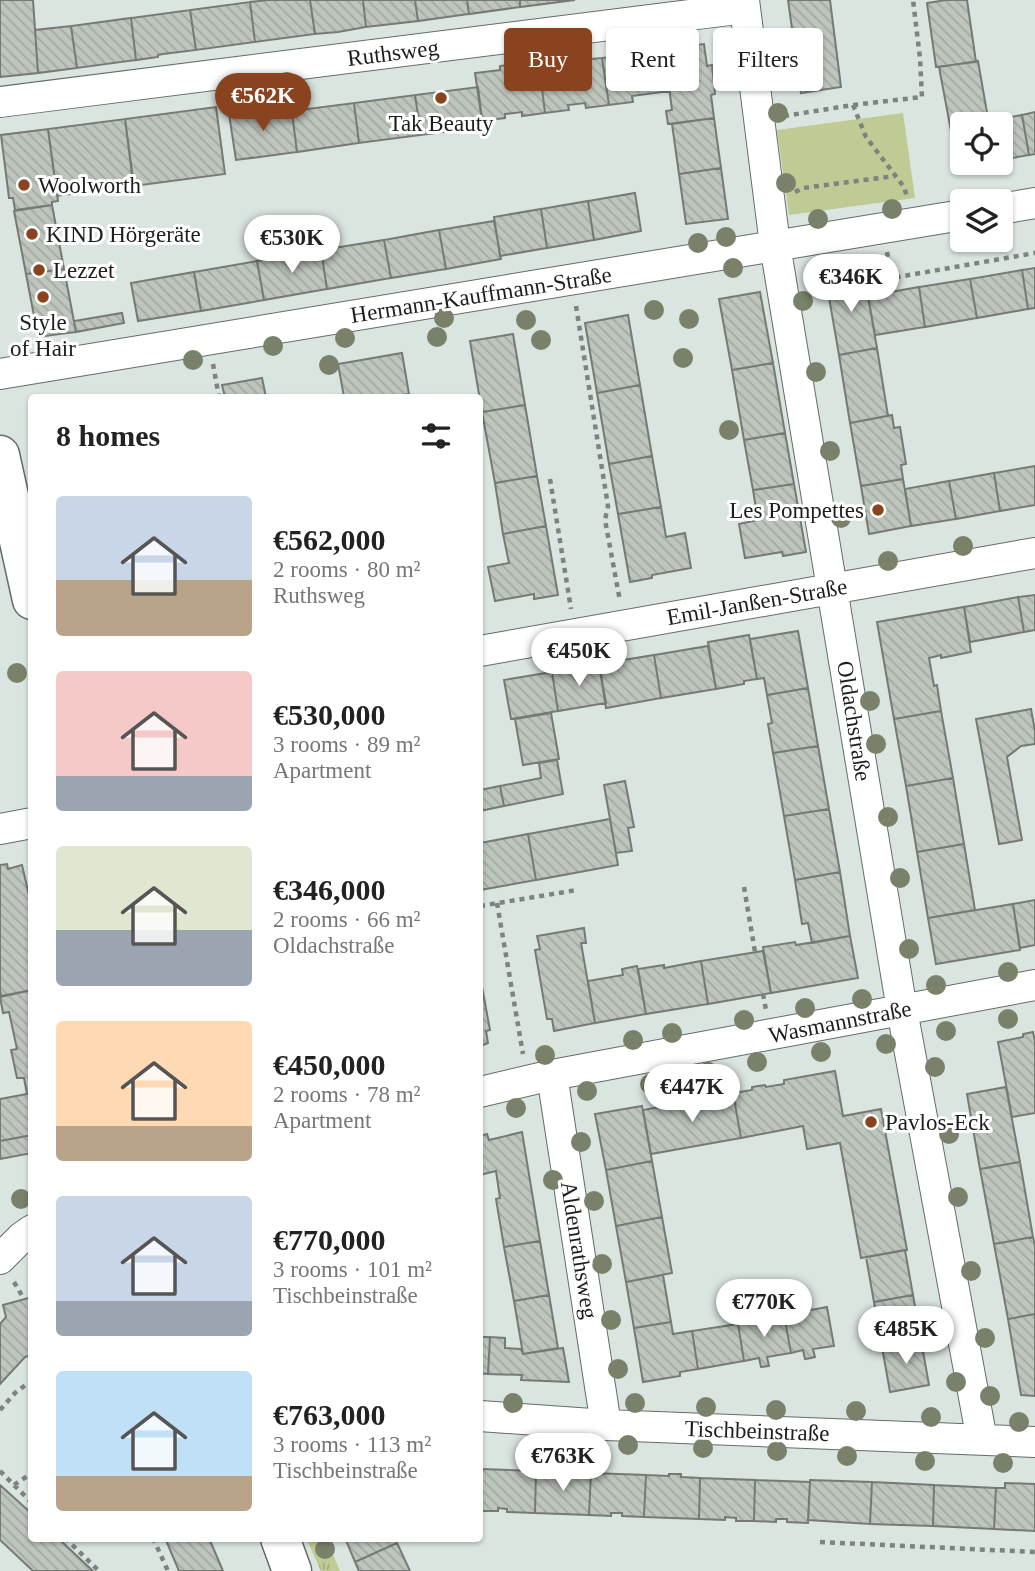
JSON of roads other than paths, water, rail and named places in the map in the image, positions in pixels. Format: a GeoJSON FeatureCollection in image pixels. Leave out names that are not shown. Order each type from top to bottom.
{"type":"FeatureCollection","features":[{"type":"Feature","properties":{"kind":"main road"},"geometry":{"type":"LineString","coordinates":[[0,455],[28,582]]}},
{"type":"Feature","properties":{"kind":"main road"},"geometry":{"type":"LineString","coordinates":[[281,1542],[292,1571]]}},
{"type":"Feature","properties":{"kind":"street","name":"Ruthsweg"},"geometry":{"type":"LineString","coordinates":[[0,102],[745,4]]}},
{"type":"Feature","properties":{"kind":"street","name":"Oldachstraße"},"geometry":{"type":"LineString","coordinates":[[745,4],[775,245],[902,1010],[982,1440]]}},
{"type":"Feature","properties":{"kind":"street"},"geometry":{"type":"LineString","coordinates":[[1013,207],[1035,203]]}},
{"type":"Feature","properties":{"kind":"street","name":"Hermann-Kauffmann-Straße"},"geometry":{"type":"LineString","coordinates":[[0,374],[950,217]]}},
{"type":"Feature","properties":{"kind":"street","name":"Emil-Janßen-Straße"},"geometry":{"type":"LineString","coordinates":[[483,650],[1035,553]]}},
{"type":"Feature","properties":{"kind":"street"},"geometry":{"type":"LineString","coordinates":[[0,829],[28,824]]}},
{"type":"Feature","properties":{"kind":"street","name":"Wasmannstraße"},"geometry":{"type":"LineString","coordinates":[[483,1091],[540,1078],[1035,985]]}},
{"type":"Feature","properties":{"kind":"street","name":"Aldenrathsweg"},"geometry":{"type":"LineString","coordinates":[[540,1078],[606,1425]]}},
{"type":"Feature","properties":{"kind":"street"},"geometry":{"type":"LineString","coordinates":[[0,1259],[28,1233]]}},
{"type":"Feature","properties":{"kind":"street","name":"Tischbeinstraße"},"geometry":{"type":"LineString","coordinates":[[483,1416],[606,1425],[1035,1441]]}},
{"type":"Feature","properties":{"kind":"place","name":"Tak Beauty"},"geometry":{"type":"Point","coordinates":[441,98]}},
{"type":"Feature","properties":{"kind":"place","name":"Woolworth"},"geometry":{"type":"Point","coordinates":[24,185]}},
{"type":"Feature","properties":{"kind":"place","name":"KIND Hörgeräte"},"geometry":{"type":"Point","coordinates":[32,234]}},
{"type":"Feature","properties":{"kind":"place","name":"Lezzet"},"geometry":{"type":"Point","coordinates":[39,270]}},
{"type":"Feature","properties":{"kind":"place","name":"Style of Hair"},"geometry":{"type":"Point","coordinates":[43,297]}},
{"type":"Feature","properties":{"kind":"place","name":"Les Pompettes"},"geometry":{"type":"Point","coordinates":[878,510]}},
{"type":"Feature","properties":{"kind":"place","name":"Pavlos-Eck"},"geometry":{"type":"Point","coordinates":[871,1122]}}]}
